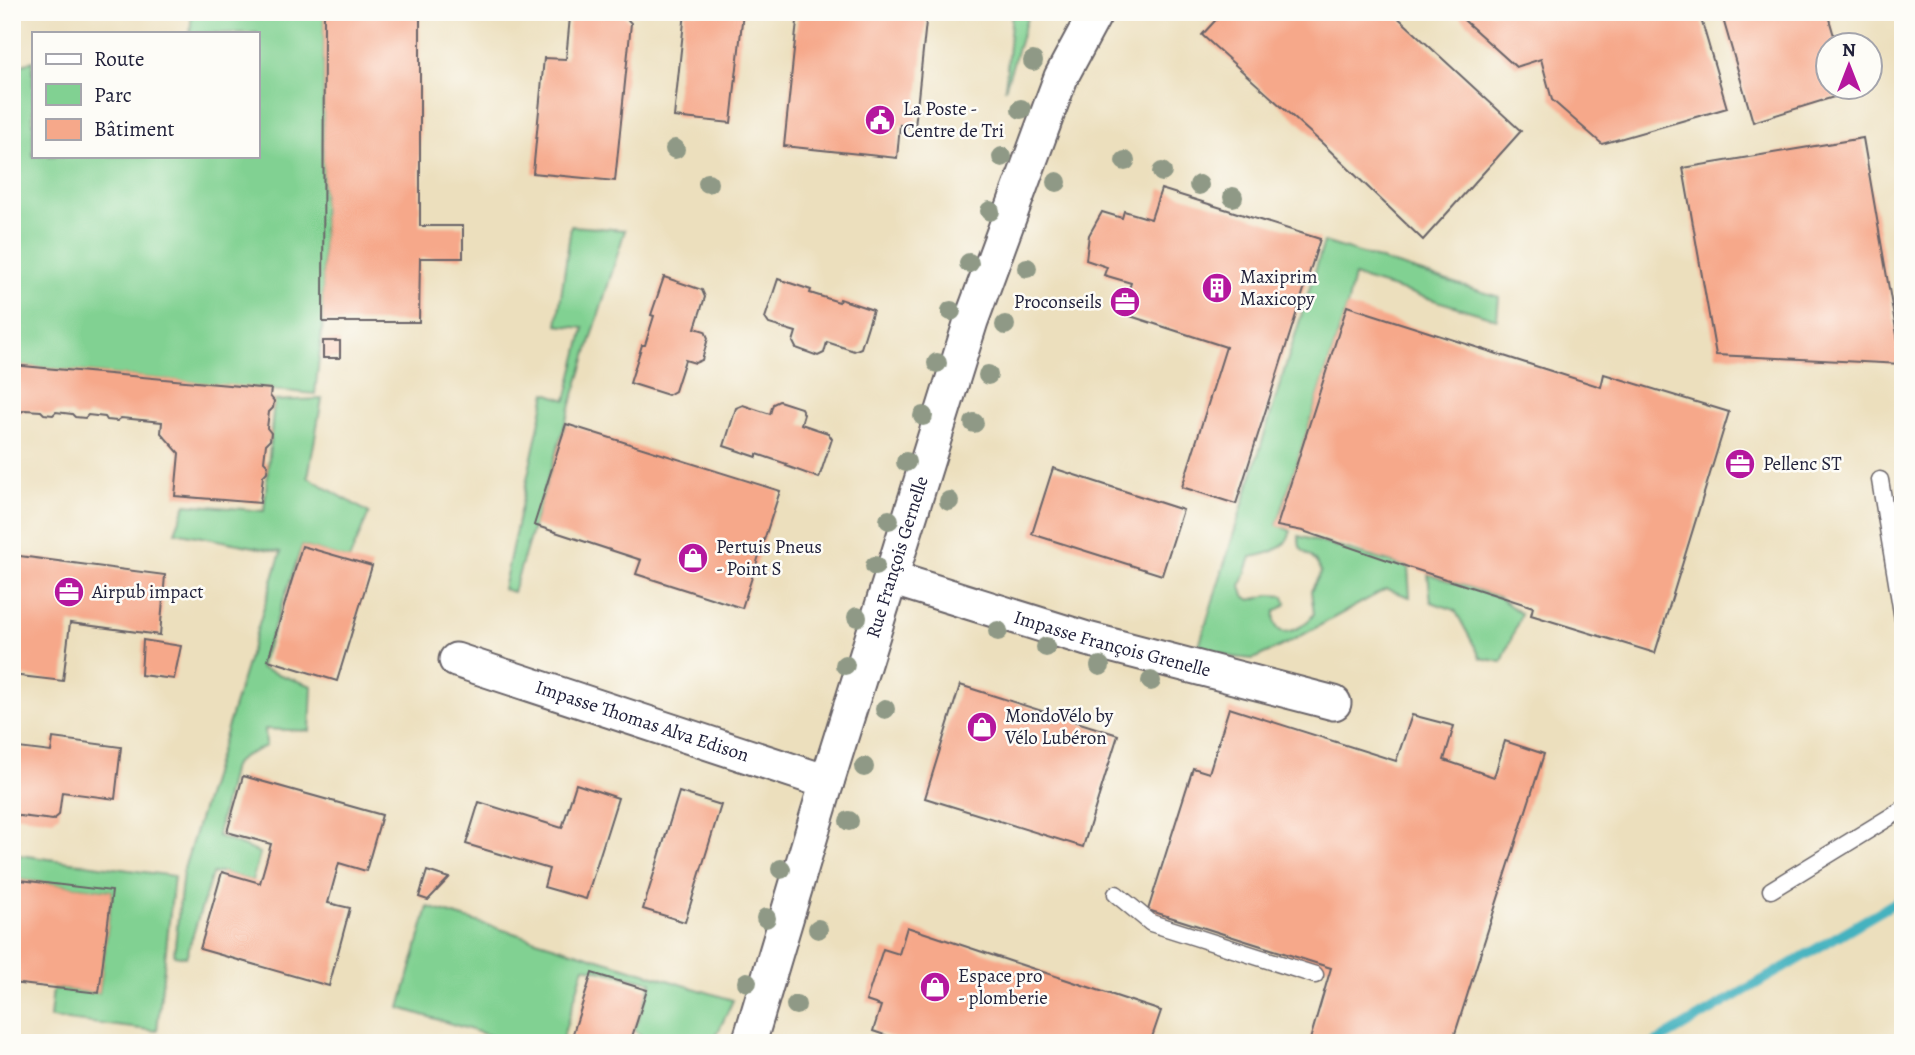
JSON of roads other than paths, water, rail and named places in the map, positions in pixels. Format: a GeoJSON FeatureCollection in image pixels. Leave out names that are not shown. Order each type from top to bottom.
{"type":"FeatureCollection","features":[{"type":"Feature","properties":{"kind":"street"},"geometry":{"type":"LineString","coordinates":[[1062,77],[1073,12]]}},
{"type":"Feature","properties":{"kind":"street"},"geometry":{"type":"LineString","coordinates":[[1062,77],[1096,12]]}},
{"type":"Feature","properties":{"kind":"street","name":"Rue François Gernelle"},"geometry":{"type":"LineString","coordinates":[[749,1043],[827,782],[971,321],[1062,77]]}},
{"type":"Feature","properties":{"kind":"street","name":"Impasse François Grenelle"},"geometry":{"type":"LineString","coordinates":[[891,578],[1087,639],[1334,703]]}},
{"type":"Feature","properties":{"kind":"street","name":"Impasse Thomas Alva Edison"},"geometry":{"type":"LineString","coordinates":[[457,660],[827,782]]}},
{"type":"Feature","properties":{"kind":"lane"},"geometry":{"type":"LineString","coordinates":[[1881,480],[1903,619]]}},
{"type":"Feature","properties":{"kind":"lane"},"geometry":{"type":"LineString","coordinates":[[1771,890],[1903,809]]}},
{"type":"Feature","properties":{"kind":"lane"},"geometry":{"type":"LineString","coordinates":[[1116,894],[1151,923],[1315,975]]}},
{"type":"Feature","properties":{"kind":"waterway"},"geometry":{"type":"LineString","coordinates":[[1655,1043],[1903,898]]}},
{"type":"Feature","properties":{"kind":"place","name":"La Poste - Centre de Tri"},"geometry":{"type":"Point","coordinates":[880,120]}},
{"type":"Feature","properties":{"kind":"place","name":"Maxiprim Maxicopy"},"geometry":{"type":"Point","coordinates":[1217,288]}},
{"type":"Feature","properties":{"kind":"place","name":"Proconseils"},"geometry":{"type":"Point","coordinates":[1125,302]}},
{"type":"Feature","properties":{"kind":"place","name":"Pellenc ST"},"geometry":{"type":"Point","coordinates":[1740,464]}},
{"type":"Feature","properties":{"kind":"place","name":"Pertuis Pneus - Point S"},"geometry":{"type":"Point","coordinates":[693,558]}},
{"type":"Feature","properties":{"kind":"place","name":"Airpub impact"},"geometry":{"type":"Point","coordinates":[69,592]}},
{"type":"Feature","properties":{"kind":"place","name":"MondoVélo by Vélo Lubéron"},"geometry":{"type":"Point","coordinates":[982,727]}},
{"type":"Feature","properties":{"kind":"place","name":"Espace pro - plomberie"},"geometry":{"type":"Point","coordinates":[935,987]}}]}
